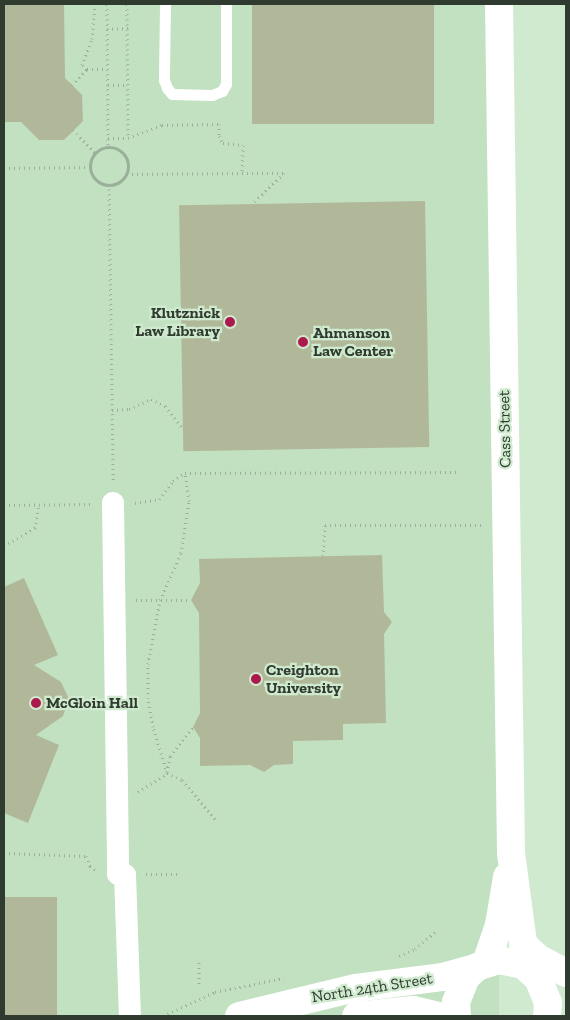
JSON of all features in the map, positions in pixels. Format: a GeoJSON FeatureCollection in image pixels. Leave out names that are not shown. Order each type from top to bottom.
{"type":"FeatureCollection","features":[{"type":"Feature","properties":{"kind":"street","name":"Cass Street"},"geometry":{"type":"LineString","coordinates":[[500,4],[511,853]]}},
{"type":"Feature","properties":{"kind":"street"},"geometry":{"type":"LineString","coordinates":[[113,503],[117,799],[130,1016]]}},
{"type":"Feature","properties":{"kind":"street"},"geometry":{"type":"LineString","coordinates":[[511,853],[523,943],[536,975],[545,990],[546,1016]]}},
{"type":"Feature","properties":{"kind":"street"},"geometry":{"type":"LineString","coordinates":[[457,1016],[460,989],[481,965],[499,925],[511,853]]}},
{"type":"Feature","properties":{"kind":"street"},"geometry":{"type":"LineString","coordinates":[[523,943],[538,958],[566,973]]}},
{"type":"Feature","properties":{"kind":"street","name":"North 24th Street"},"geometry":{"type":"LineString","coordinates":[[239,1016],[356,988],[443,977],[481,965],[511,961],[536,975]]}},
{"type":"Feature","properties":{"kind":"street"},"geometry":{"type":"LineString","coordinates":[[536,975],[566,994]]}},
{"type":"Feature","properties":{"kind":"street","name":"North 24th Street"},"geometry":{"type":"LineString","coordinates":[[356,1016],[414,1010],[440,1016]]}},
{"type":"Feature","properties":{"kind":"lane"},"geometry":{"type":"LineString","coordinates":[[165,4],[164,80],[167,88],[172,94],[212,95],[222,91],[226,84],[226,4]]}},
{"type":"Feature","properties":{"kind":"path"},"geometry":{"type":"LineString","coordinates":[[87,70],[82,65],[93,33],[95,4]]}},
{"type":"Feature","properties":{"kind":"path"},"geometry":{"type":"LineString","coordinates":[[107,4],[108,148]]}},
{"type":"Feature","properties":{"kind":"path"},"geometry":{"type":"LineString","coordinates":[[127,4],[128,138]]}},
{"type":"Feature","properties":{"kind":"path"},"geometry":{"type":"LineString","coordinates":[[107,29],[128,28]]}},
{"type":"Feature","properties":{"kind":"path"},"geometry":{"type":"LineString","coordinates":[[72,85],[87,70],[107,69]]}},
{"type":"Feature","properties":{"kind":"path"},"geometry":{"type":"LineString","coordinates":[[108,85],[128,85]]}},
{"type":"Feature","properties":{"kind":"path"},"geometry":{"type":"LineString","coordinates":[[108,138],[128,138],[162,125],[219,124],[219,136],[224,143],[243,144],[242,173]]}},
{"type":"Feature","properties":{"kind":"path"},"geometry":{"type":"LineString","coordinates":[[73,130],[95,154]]}},
{"type":"Feature","properties":{"kind":"path"},"geometry":{"type":"LineString","coordinates":[[127,174],[126,157],[117,148],[100,148],[91,158],[91,175],[100,184],[118,183],[127,174],[284,173],[253,203]]}},
{"type":"Feature","properties":{"kind":"path"},"geometry":{"type":"LineString","coordinates":[[4,168],[91,167]]}},
{"type":"Feature","properties":{"kind":"path"},"geometry":{"type":"LineString","coordinates":[[4,505],[113,503],[109,184]]}},
{"type":"Feature","properties":{"kind":"path"},"geometry":{"type":"LineString","coordinates":[[112,410],[129,409],[151,399],[172,413],[182,428]]}},
{"type":"Feature","properties":{"kind":"path"},"geometry":{"type":"LineString","coordinates":[[136,503],[159,499],[173,481],[185,472],[459,472]]}},
{"type":"Feature","properties":{"kind":"path"},"geometry":{"type":"LineString","coordinates":[[167,773],[148,698],[148,664],[160,600],[181,553],[189,501],[185,472]]}},
{"type":"Feature","properties":{"kind":"path"},"geometry":{"type":"LineString","coordinates":[[4,546],[35,528],[39,518],[39,504]]}},
{"type":"Feature","properties":{"kind":"path"},"geometry":{"type":"LineString","coordinates":[[323,556],[322,526],[325,525],[475,523],[481,524],[483,528]]}},
{"type":"Feature","properties":{"kind":"path"},"geometry":{"type":"LineString","coordinates":[[160,600],[191,600]]}},
{"type":"Feature","properties":{"kind":"path"},"geometry":{"type":"LineString","coordinates":[[117,799],[135,793],[167,773],[170,756],[193,727]]}},
{"type":"Feature","properties":{"kind":"path"},"geometry":{"type":"LineString","coordinates":[[167,773],[182,780],[216,820]]}},
{"type":"Feature","properties":{"kind":"path"},"geometry":{"type":"LineString","coordinates":[[4,853],[86,856],[90,866],[101,874],[177,874]]}},
{"type":"Feature","properties":{"kind":"path"},"geometry":{"type":"LineString","coordinates":[[199,962],[199,984]]}},
{"type":"Feature","properties":{"kind":"shaded area","name":"Creighton University"},"geometry":{"type":"Polygon","coordinates":[[[4,4],[499,4],[499,1016],[4,1016],[4,4]]]}},
{"type":"Feature","properties":{"kind":"building"},"geometry":{"type":"Polygon","coordinates":[[[4,4],[64,4],[65,78],[82,95],[83,121],[64,140],[39,140],[21,122],[4,122],[4,4]]]}},
{"type":"Feature","properties":{"kind":"building"},"geometry":{"type":"Polygon","coordinates":[[[252,4],[434,4],[434,124],[252,124],[252,4]]]}},
{"type":"Feature","properties":{"kind":"building","name":"Ahmanson Law Center"},"geometry":{"type":"Polygon","coordinates":[[[425,201],[429,447],[183,451],[179,205],[425,201]]]}},
{"type":"Feature","properties":{"kind":"building"},"geometry":{"type":"Polygon","coordinates":[[[382,555],[384,612],[392,622],[384,634],[386,723],[343,724],[343,740],[293,741],[293,764],[274,765],[264,772],[250,765],[200,766],[200,738],[193,727],[200,713],[199,613],[191,600],[200,583],[199,559],[382,555]]]}},
{"type":"Feature","properties":{"kind":"building","name":"McGloin Hall"},"geometry":{"type":"Polygon","coordinates":[[[24,578],[58,655],[34,665],[61,682],[69,699],[63,716],[36,735],[59,745],[28,823],[4,813],[4,587],[24,578]]]}},
{"type":"Feature","properties":{"kind":"building"},"geometry":{"type":"Polygon","coordinates":[[[4,897],[57,897],[57,1016],[4,1016],[4,897]]]}},
{"type":"Feature","properties":{"kind":"place","name":"Klutznick Law Library"},"geometry":{"type":"Point","coordinates":[230,322]}},
{"type":"Feature","properties":{"kind":"place","name":"Ahmanson Law Center"},"geometry":{"type":"Point","coordinates":[303,342]}},
{"type":"Feature","properties":{"kind":"place","name":"Creighton University"},"geometry":{"type":"Point","coordinates":[256,679]}},
{"type":"Feature","properties":{"kind":"place","name":"McGloin Hall"},"geometry":{"type":"Point","coordinates":[36,703]}}]}
